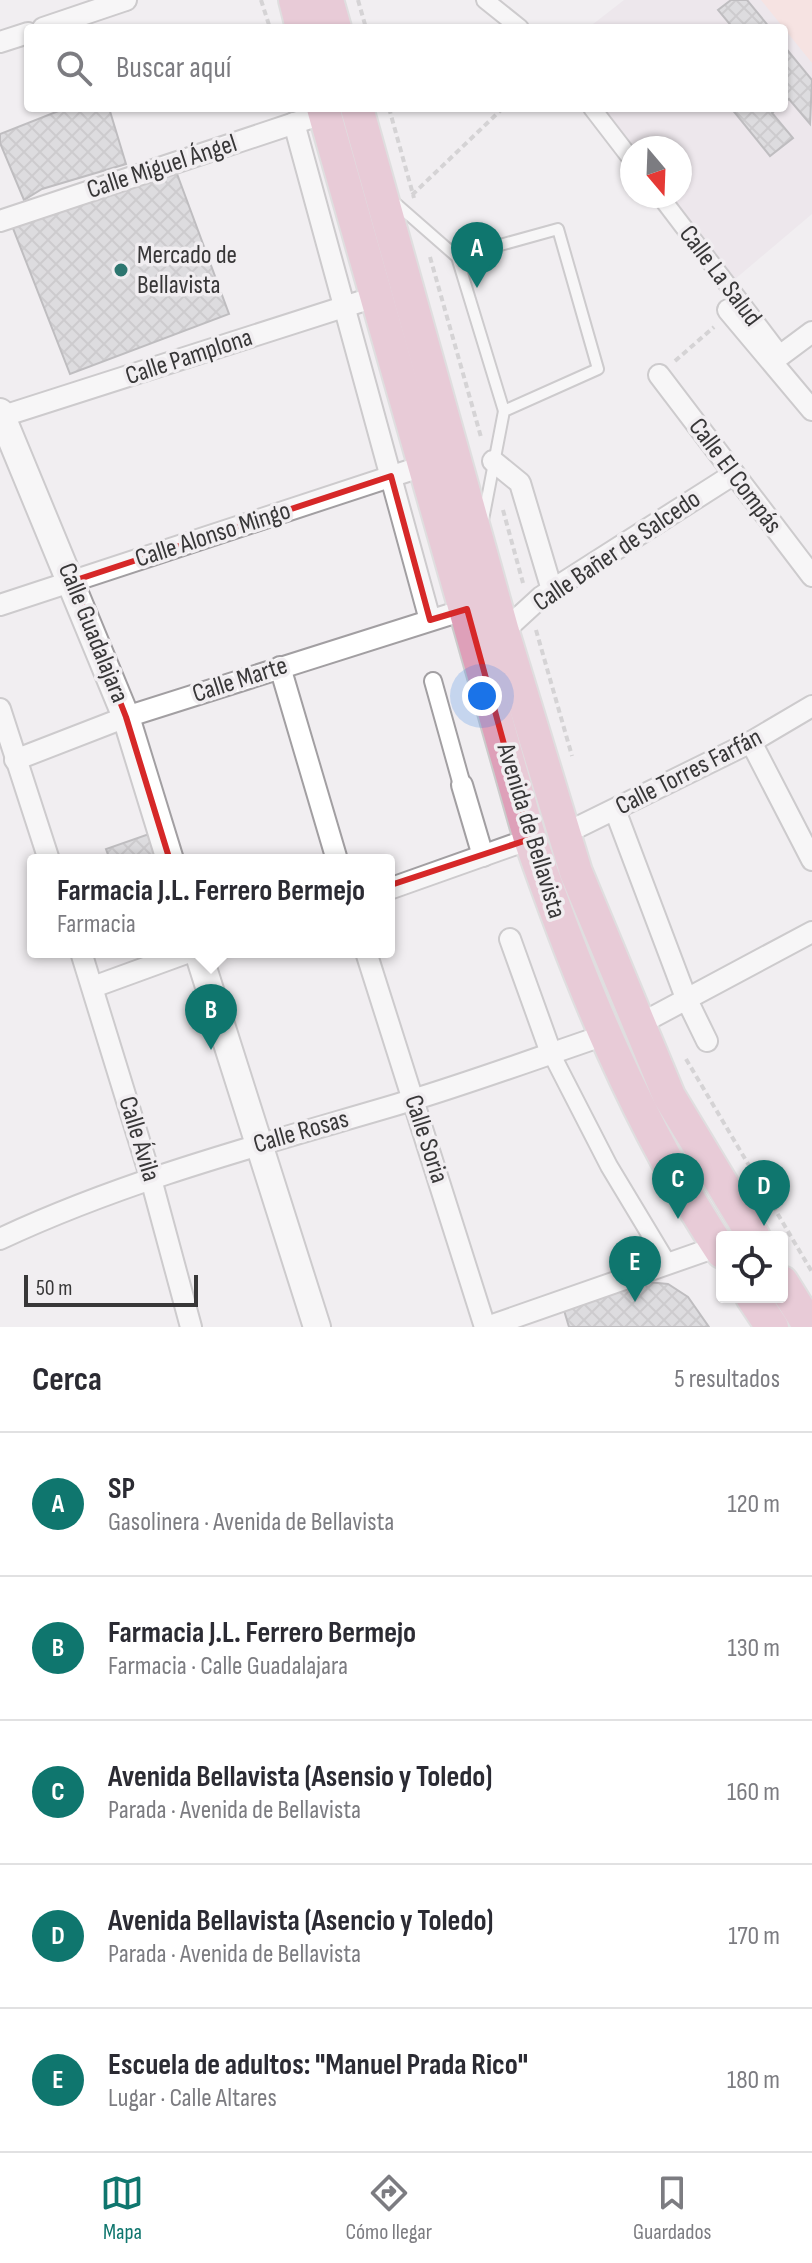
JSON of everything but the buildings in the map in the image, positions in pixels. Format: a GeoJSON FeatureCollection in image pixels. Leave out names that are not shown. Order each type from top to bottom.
{"type":"FeatureCollection","features":[{"type":"Feature","properties":{"kind":"main road"},"geometry":{"type":"LineString","coordinates":[[295,0],[301,24]]}},
{"type":"Feature","properties":{"kind":"main road"},"geometry":{"type":"LineString","coordinates":[[327,0],[334,24]]}},
{"type":"Feature","properties":{"kind":"main road","name":"Avenida de Bellavista"},"geometry":{"type":"LineString","coordinates":[[325,112],[530,839],[569,953],[637,1104],[716,1242]]}},
{"type":"Feature","properties":{"kind":"main road","name":"Avenida de Bellavista"},"geometry":{"type":"LineString","coordinates":[[358,112],[389,196],[503,632],[576,872],[669,1096],[750,1231]]}},
{"type":"Feature","properties":{"kind":"main road"},"geometry":{"type":"LineString","coordinates":[[788,1292],[810,1327]]}},
{"type":"Feature","properties":{"kind":"main road"},"geometry":{"type":"LineString","coordinates":[[756,1303],[772,1327]]}},
{"type":"Feature","properties":{"kind":"street"},"geometry":{"type":"LineString","coordinates":[[55,24],[126,0]]}},
{"type":"Feature","properties":{"kind":"street"},"geometry":{"type":"LineString","coordinates":[[485,0],[515,24]]}},
{"type":"Feature","properties":{"kind":"street"},"geometry":{"type":"LineString","coordinates":[[0,42],[24,34]]}},
{"type":"Feature","properties":{"kind":"street","name":"Calle Miguel Ángel"},"geometry":{"type":"LineString","coordinates":[[0,221],[286,119],[316,112]]}},
{"type":"Feature","properties":{"kind":"street"},"geometry":{"type":"LineString","coordinates":[[595,112],[620,144]]}},
{"type":"Feature","properties":{"kind":"street"},"geometry":{"type":"LineString","coordinates":[[286,119],[345,307],[430,620]]}},
{"type":"Feature","properties":{"kind":"street","name":"Calle La Salud"},"geometry":{"type":"LineString","coordinates":[[669,208],[812,410]]}},
{"type":"Feature","properties":{"kind":"street","name":"Calle Pamplona"},"geometry":{"type":"LineString","coordinates":[[1,415],[378,296]]}},
{"type":"Feature","properties":{"kind":"street","name":"Calle La Salud"},"geometry":{"type":"LineString","coordinates":[[722,318],[777,358]]}},
{"type":"Feature","properties":{"kind":"street"},"geometry":{"type":"LineString","coordinates":[[777,358],[812,332]]}},
{"type":"Feature","properties":{"kind":"street","name":"Calle El Compás"},"geometry":{"type":"LineString","coordinates":[[659,375],[812,576]]}},
{"type":"Feature","properties":{"kind":"street","name":"Calle Guadalajara"},"geometry":{"type":"LineString","coordinates":[[1,415],[73,581],[126,717],[168,854]]}},
{"type":"Feature","properties":{"kind":"street"},"geometry":{"type":"LineString","coordinates":[[489,456],[520,483],[552,590]]}},
{"type":"Feature","properties":{"kind":"street","name":"Calle Alonso Mingo"},"geometry":{"type":"LineString","coordinates":[[0,605],[426,465]]}},
{"type":"Feature","properties":{"kind":"street","name":"Calle Bañer de Salcedo"},"geometry":{"type":"LineString","coordinates":[[503,632],[552,590],[734,474]]}},
{"type":"Feature","properties":{"kind":"street","name":"Calle Marte"},"geometry":{"type":"LineString","coordinates":[[15,760],[126,717],[467,609]]}},
{"type":"Feature","properties":{"kind":"street"},"geometry":{"type":"LineString","coordinates":[[280,667],[335,854]]}},
{"type":"Feature","properties":{"kind":"street","name":"Avenida de Bellavista"},"geometry":{"type":"LineString","coordinates":[[433,681],[483,856]]}},
{"type":"Feature","properties":{"kind":"street","name":"Calle Torres Farfán"},"geometry":{"type":"LineString","coordinates":[[564,834],[751,742],[812,706]]}},
{"type":"Feature","properties":{"kind":"street"},"geometry":{"type":"LineString","coordinates":[[0,709],[47,854]]}},
{"type":"Feature","properties":{"kind":"street"},"geometry":{"type":"LineString","coordinates":[[751,742],[812,860]]}},
{"type":"Feature","properties":{"kind":"street"},"geometry":{"type":"LineString","coordinates":[[615,810],[686,998],[707,1041]]}},
{"type":"Feature","properties":{"kind":"street"},"geometry":{"type":"LineString","coordinates":[[395,887],[530,839]]}},
{"type":"Feature","properties":{"kind":"street"},"geometry":{"type":"LineString","coordinates":[[638,1025],[812,932]]}},
{"type":"Feature","properties":{"kind":"street","name":"Avenida de Bellavista"},"geometry":{"type":"LineString","coordinates":[[510,939],[551,1053],[609,1166],[668,1264]]}},
{"type":"Feature","properties":{"kind":"street","name":"Calle Ávila"},"geometry":{"type":"LineString","coordinates":[[83,958],[151,1179],[191,1327]]}},
{"type":"Feature","properties":{"kind":"street"},"geometry":{"type":"LineString","coordinates":[[93,987],[173,958]]}},
{"type":"Feature","properties":{"kind":"street"},"geometry":{"type":"LineString","coordinates":[[200,958],[317,1327]]}},
{"type":"Feature","properties":{"kind":"street","name":"Calle Soria"},"geometry":{"type":"LineString","coordinates":[[368,958],[486,1327]]}},
{"type":"Feature","properties":{"kind":"street","name":"Calle Rosas"},"geometry":{"type":"LineString","coordinates":[[0,1239],[56,1213],[151,1179],[413,1099],[605,1035]]}},
{"type":"Feature","properties":{"kind":"street"},"geometry":{"type":"LineString","coordinates":[[486,1327],[716,1250]]}},
{"type":"Feature","properties":{"kind":"lane"},"geometry":{"type":"LineString","coordinates":[[389,196],[457,257],[504,411],[489,456],[479,542]]}},
{"type":"Feature","properties":{"kind":"lane"},"geometry":{"type":"LineString","coordinates":[[457,257],[558,229],[598,369],[504,411]]}},
{"type":"Feature","properties":{"kind":"path"},"geometry":{"type":"LineString","coordinates":[[261,0],[269,24]]}},
{"type":"Feature","properties":{"kind":"path"},"geometry":{"type":"LineString","coordinates":[[358,0],[365,24]]}},
{"type":"Feature","properties":{"kind":"path"},"geometry":{"type":"LineString","coordinates":[[390,112],[489,456]]}},
{"type":"Feature","properties":{"kind":"path"},"geometry":{"type":"LineString","coordinates":[[389,196],[413,194],[499,112]]}},
{"type":"Feature","properties":{"kind":"path"},"geometry":{"type":"LineString","coordinates":[[659,375],[722,318]]}},
{"type":"Feature","properties":{"kind":"path"},"geometry":{"type":"LineString","coordinates":[[501,504],[525,589]]}},
{"type":"Feature","properties":{"kind":"path"},"geometry":{"type":"LineString","coordinates":[[536,628],[573,759]]}},
{"type":"Feature","properties":{"kind":"path"},"geometry":{"type":"LineString","coordinates":[[678,1046],[812,1272]]}},
{"type":"Feature","properties":{"kind":"highlighted area"},"geometry":{"type":"Polygon","coordinates":[[[391,476],[430,620],[467,609],[530,839],[197,949],[126,717],[73,581],[391,476]]]}},
{"type":"Feature","properties":{"kind":"shaded area"},"geometry":{"type":"Polygon","coordinates":[[[624,0],[812,0],[812,214],[734,280],[670,208],[692,208],[692,136],[620,136],[620,153],[584,112],[788,112],[788,24],[593,24],[624,0]]]}},
{"type":"Feature","properties":{"kind":"shaded area"},"geometry":{"type":"Polygon","coordinates":[[[761,0],[812,0],[812,63],[788,33],[788,24],[780,24],[761,0]]]}},
{"type":"Feature","properties":{"kind":"place","name":"Mercado de Bellavista"},"geometry":{"type":"Point","coordinates":[121,270]}},
{"type":"Feature","properties":{"kind":"place","name":"SP"},"geometry":{"type":"Point","coordinates":[477,288]}},
{"type":"Feature","properties":{"kind":"place","name":"Farmacia J.L. Ferrero Bermejo"},"geometry":{"type":"Point","coordinates":[211,1050]}},
{"type":"Feature","properties":{"kind":"place","name":"Avenida Bellavista (Asensio y Toledo)"},"geometry":{"type":"Point","coordinates":[678,1219]}},
{"type":"Feature","properties":{"kind":"place","name":"Avenida Bellavista (Asencio y Toledo)"},"geometry":{"type":"Point","coordinates":[764,1226]}},
{"type":"Feature","properties":{"kind":"place","name":"Escuela de adultos: \"Manuel Prada Rico\""},"geometry":{"type":"Point","coordinates":[635,1302]}}]}
